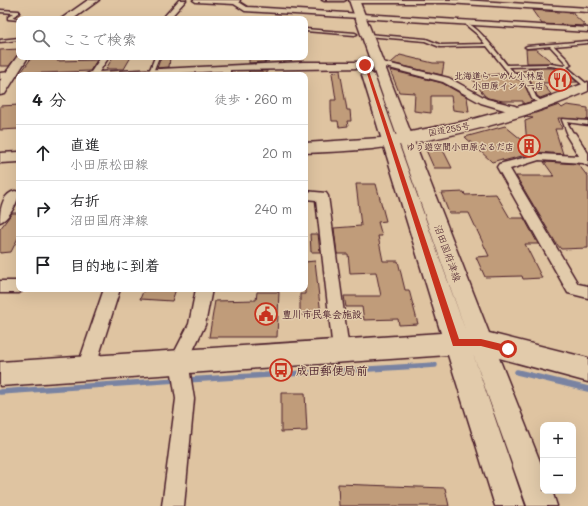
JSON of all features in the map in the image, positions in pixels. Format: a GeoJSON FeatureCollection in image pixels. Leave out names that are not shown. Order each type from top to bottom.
{"type":"FeatureCollection","features":[{"type":"Feature","properties":{"kind":"highway","name":"国道255号"},"geometry":{"type":"LineString","coordinates":[[308,148],[397,139],[473,125],[521,112],[588,87]]}},
{"type":"Feature","properties":{"kind":"highway"},"geometry":{"type":"LineString","coordinates":[[0,158],[16,157]]}},
{"type":"Feature","properties":{"kind":"main road"},"geometry":{"type":"LineString","coordinates":[[70,16],[94,0]]}},
{"type":"Feature","properties":{"kind":"main road","name":"沼田国府津線"},"geometry":{"type":"LineString","coordinates":[[351,6],[469,343],[510,506]]}},
{"type":"Feature","properties":{"kind":"main road"},"geometry":{"type":"LineString","coordinates":[[0,91],[20,60]]}},
{"type":"Feature","properties":{"kind":"main road","name":"沼田国府津線"},"geometry":{"type":"LineString","coordinates":[[397,139],[469,343],[542,506]]}},
{"type":"Feature","properties":{"kind":"main road"},"geometry":{"type":"LineString","coordinates":[[0,374],[86,368],[180,368],[341,350],[469,343],[588,370]]}},
{"type":"Feature","properties":{"kind":"street"},"geometry":{"type":"LineString","coordinates":[[169,16],[183,0]]}},
{"type":"Feature","properties":{"kind":"street"},"geometry":{"type":"LineString","coordinates":[[196,0],[237,1],[249,16]]}},
{"type":"Feature","properties":{"kind":"street"},"geometry":{"type":"LineString","coordinates":[[245,9],[449,3],[588,10]]}},
{"type":"Feature","properties":{"kind":"street"},"geometry":{"type":"LineString","coordinates":[[351,6],[467,24],[588,30]]}},
{"type":"Feature","properties":{"kind":"street"},"geometry":{"type":"LineString","coordinates":[[457,12],[467,24]]}},
{"type":"Feature","properties":{"kind":"street"},"geometry":{"type":"LineString","coordinates":[[95,72],[103,60]]}},
{"type":"Feature","properties":{"kind":"street"},"geometry":{"type":"LineString","coordinates":[[151,72],[226,72],[264,61],[371,64],[446,80],[484,101],[512,108],[521,112]]}},
{"type":"Feature","properties":{"kind":"street"},"geometry":{"type":"LineString","coordinates":[[571,134],[588,161]]}},
{"type":"Feature","properties":{"kind":"street"},"geometry":{"type":"LineString","coordinates":[[588,161],[539,157],[503,167],[573,289],[588,292]]}},
{"type":"Feature","properties":{"kind":"street"},"geometry":{"type":"LineString","coordinates":[[308,194],[322,196],[341,350]]}},
{"type":"Feature","properties":{"kind":"street"},"geometry":{"type":"LineString","coordinates":[[0,195],[16,195]]}},
{"type":"Feature","properties":{"kind":"street"},"geometry":{"type":"LineString","coordinates":[[0,217],[16,196]]}},
{"type":"Feature","properties":{"kind":"street"},"geometry":{"type":"LineString","coordinates":[[0,287],[16,287]]}},
{"type":"Feature","properties":{"kind":"street"},"geometry":{"type":"LineString","coordinates":[[86,368],[111,292]]}},
{"type":"Feature","properties":{"kind":"street"},"geometry":{"type":"LineString","coordinates":[[174,506],[184,399],[180,368],[197,325],[203,292]]}},
{"type":"Feature","properties":{"kind":"lane"},"geometry":{"type":"LineString","coordinates":[[324,0],[351,6]]}},
{"type":"Feature","properties":{"kind":"lane"},"geometry":{"type":"LineString","coordinates":[[0,11],[18,12],[9,18],[16,19]]}},
{"type":"Feature","properties":{"kind":"lane"},"geometry":{"type":"LineString","coordinates":[[467,24],[507,66],[513,75],[523,78],[527,82],[534,98],[543,104]]}},
{"type":"Feature","properties":{"kind":"lane"},"geometry":{"type":"LineString","coordinates":[[308,30],[426,40],[440,46],[488,45]]}},
{"type":"Feature","properties":{"kind":"lane"},"geometry":{"type":"LineString","coordinates":[[0,41],[16,39]]}},
{"type":"Feature","properties":{"kind":"lane"},"geometry":{"type":"LineString","coordinates":[[527,47],[552,46],[559,43],[588,42]]}},
{"type":"Feature","properties":{"kind":"lane"},"geometry":{"type":"LineString","coordinates":[[552,46],[567,61],[569,65],[564,67]]}},
{"type":"Feature","properties":{"kind":"lane"},"geometry":{"type":"LineString","coordinates":[[151,72],[156,60]]}},
{"type":"Feature","properties":{"kind":"lane"},"geometry":{"type":"LineString","coordinates":[[507,66],[551,65],[564,67],[588,87]]}},
{"type":"Feature","properties":{"kind":"lane"},"geometry":{"type":"LineString","coordinates":[[571,134],[564,120],[588,123]]}},
{"type":"Feature","properties":{"kind":"building"},"geometry":{"type":"Polygon","coordinates":[[[532,10],[572,13],[586,26],[542,24],[532,10]]]}},
{"type":"Feature","properties":{"kind":"building"},"geometry":{"type":"Polygon","coordinates":[[[16,49],[16,57],[9,66],[0,66],[0,50],[16,49]]]}},
{"type":"Feature","properties":{"kind":"building"},"geometry":{"type":"Polygon","coordinates":[[[526,49],[536,49],[553,63],[527,63],[526,49]]]}},
{"type":"Feature","properties":{"kind":"building"},"geometry":{"type":"Polygon","coordinates":[[[400,55],[433,63],[444,63],[442,75],[391,63],[400,55]]]}},
{"type":"Feature","properties":{"kind":"building"},"geometry":{"type":"Polygon","coordinates":[[[30,60],[97,60],[90,71],[21,72],[30,60]]]}},
{"type":"Feature","properties":{"kind":"building"},"geometry":{"type":"Polygon","coordinates":[[[111,60],[129,60],[124,69],[106,69],[111,60]]]}},
{"type":"Feature","properties":{"kind":"building"},"geometry":{"type":"Polygon","coordinates":[[[160,60],[170,60],[169,67],[157,68],[160,60]]]}},
{"type":"Feature","properties":{"kind":"building"},"geometry":{"type":"Polygon","coordinates":[[[249,60],[266,60],[266,62],[249,63],[249,60]]]}},
{"type":"Feature","properties":{"kind":"building"},"geometry":{"type":"Polygon","coordinates":[[[528,68],[562,69],[577,82],[542,83],[551,94],[540,98],[537,96],[530,80],[515,72],[528,70],[528,68]]]}},
{"type":"Feature","properties":{"kind":"building"},"geometry":{"type":"Polygon","coordinates":[[[390,70],[442,83],[467,97],[469,112],[453,110],[451,96],[431,96],[431,113],[414,111],[415,93],[399,92],[390,70]]]}},
{"type":"Feature","properties":{"kind":"building"},"geometry":{"type":"Polygon","coordinates":[[[249,71],[267,71],[267,72],[249,71]]]}},
{"type":"Feature","properties":{"kind":"building"},"geometry":{"type":"Polygon","coordinates":[[[340,71],[347,110],[350,110],[351,121],[347,121],[348,126],[339,127],[338,121],[332,121],[331,100],[336,100],[332,73],[340,71]]]}},
{"type":"Feature","properties":{"kind":"building"},"geometry":{"type":"Polygon","coordinates":[[[507,73],[524,84],[533,101],[523,104],[523,101],[503,101],[488,98],[484,95],[471,77],[507,73]]]}},
{"type":"Feature","properties":{"kind":"building"},"geometry":{"type":"Polygon","coordinates":[[[16,105],[16,129],[0,130],[0,106],[16,105]]]}},
{"type":"Feature","properties":{"kind":"building"},"geometry":{"type":"Polygon","coordinates":[[[559,105],[562,108],[567,105],[588,108],[588,120],[558,118],[562,129],[555,129],[563,154],[537,152],[503,161],[502,159],[492,162],[465,137],[505,126],[527,144],[525,121],[533,118],[524,117],[559,105]]]}},
{"type":"Feature","properties":{"kind":"building"},"geometry":{"type":"Polygon","coordinates":[[[426,150],[443,150],[452,168],[434,168],[426,150]]]}},
{"type":"Feature","properties":{"kind":"building"},"geometry":{"type":"Polygon","coordinates":[[[544,162],[578,164],[588,177],[588,248],[561,249],[516,176],[554,176],[544,162]]]}},
{"type":"Feature","properties":{"kind":"building"},"geometry":{"type":"Polygon","coordinates":[[[356,184],[376,184],[386,221],[378,222],[382,236],[378,236],[383,261],[398,261],[405,290],[409,290],[418,324],[399,325],[398,319],[364,320],[362,307],[346,307],[344,296],[381,296],[376,272],[350,273],[348,254],[337,254],[334,228],[361,226],[356,184]]]}},
{"type":"Feature","properties":{"kind":"building"},"geometry":{"type":"Polygon","coordinates":[[[464,192],[465,195],[496,194],[510,218],[524,218],[538,244],[525,244],[542,278],[523,279],[522,276],[485,277],[476,257],[489,256],[469,213],[449,213],[441,193],[464,192]]]}},
{"type":"Feature","properties":{"kind":"building"},"geometry":{"type":"Polygon","coordinates":[[[12,213],[16,213],[16,242],[11,252],[0,253],[0,229],[12,213]]]}},
{"type":"Feature","properties":{"kind":"building"},"geometry":{"type":"Polygon","coordinates":[[[310,234],[318,234],[320,252],[311,252],[310,234]]]}},
{"type":"Feature","properties":{"kind":"building"},"geometry":{"type":"Polygon","coordinates":[[[315,261],[321,315],[300,315],[300,294],[305,294],[305,292],[308,292],[308,262],[315,261]]]}},
{"type":"Feature","properties":{"kind":"building"},"geometry":{"type":"Polygon","coordinates":[[[143,292],[175,292],[172,301],[140,299],[143,292]]]}},
{"type":"Feature","properties":{"kind":"building"},"geometry":{"type":"Polygon","coordinates":[[[257,292],[279,292],[277,337],[209,337],[215,301],[256,300],[257,292]]]}},
{"type":"Feature","properties":{"kind":"building"},"geometry":{"type":"Polygon","coordinates":[[[281,393],[305,393],[307,431],[281,432],[281,393]]]}},
{"type":"Feature","properties":{"kind":"building"},"geometry":{"type":"Polygon","coordinates":[[[338,484],[445,488],[449,506],[339,506],[338,484]]]}},
{"type":"Feature","properties":{"kind":"waterway"},"geometry":{"type":"LineString","coordinates":[[475,0],[490,2]]}},
{"type":"Feature","properties":{"kind":"waterway"},"geometry":{"type":"LineString","coordinates":[[503,3],[536,5]]}},
{"type":"Feature","properties":{"kind":"waterway"},"geometry":{"type":"LineString","coordinates":[[186,380],[435,365]]}},
{"type":"Feature","properties":{"kind":"waterway"},"geometry":{"type":"LineString","coordinates":[[517,372],[588,389]]}},
{"type":"Feature","properties":{"kind":"waterway"},"geometry":{"type":"LineString","coordinates":[[0,392],[177,380]]}},
{"type":"Feature","properties":{"kind":"place","name":"北海道らーめん小林屋 小田原インター店"},"geometry":{"type":"Point","coordinates":[560,80]}},
{"type":"Feature","properties":{"kind":"place","name":"ゆう遊空間小田原なるだ店"},"geometry":{"type":"Point","coordinates":[529,146]}},
{"type":"Feature","properties":{"kind":"place","name":"豊川市民集会施設"},"geometry":{"type":"Point","coordinates":[266,314]}},
{"type":"Feature","properties":{"kind":"place","name":"成田郵便局前"},"geometry":{"type":"Point","coordinates":[281,370]}},
{"type":"Feature","properties":{"kind":"route"},"geometry":{"type":"LineString","coordinates":[[365,65],[456,343],[481,342],[508,349]]}}]}
